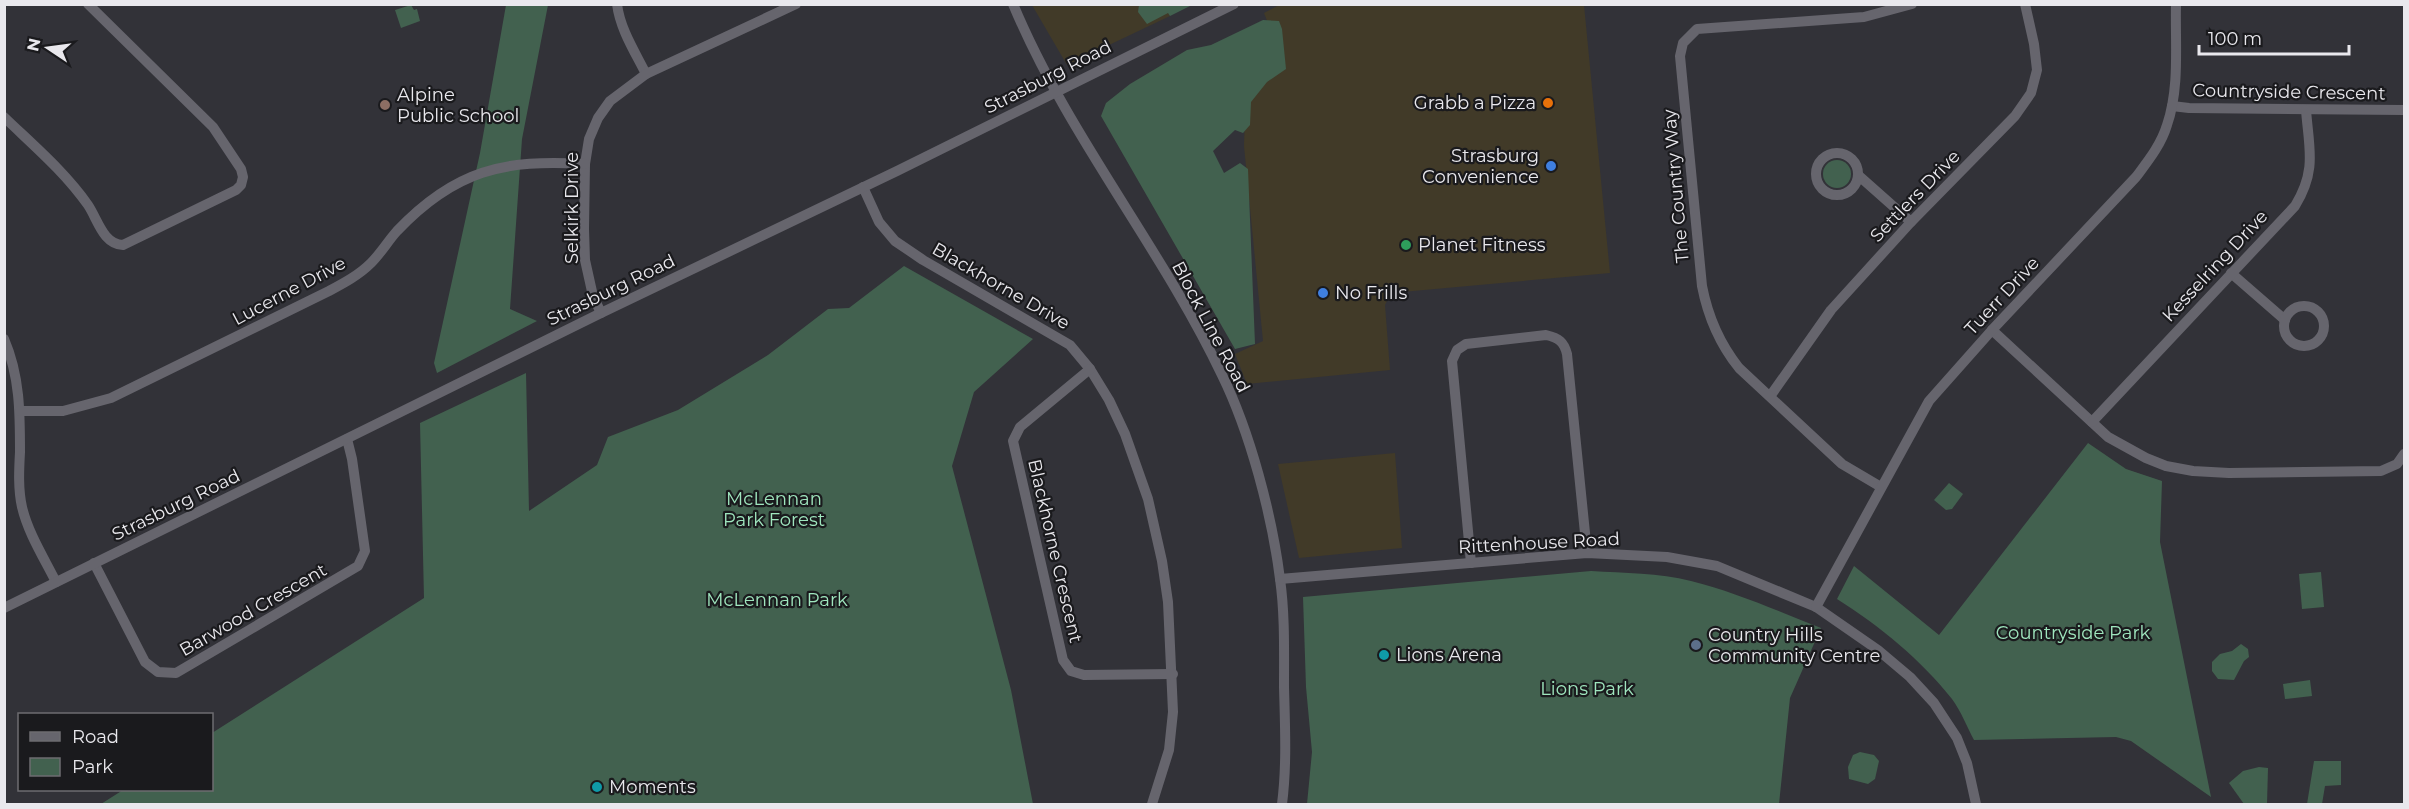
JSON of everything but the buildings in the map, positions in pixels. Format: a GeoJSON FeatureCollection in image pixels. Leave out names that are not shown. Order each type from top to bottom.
{"type":"FeatureCollection","features":[{"type":"Feature","properties":{"kind":"street"},"geometry":{"type":"LineString","coordinates":[[4,117],[75,188],[96,216],[107,238],[115,245],[123,245],[236,190],[241,185],[243,177],[241,169],[213,127],[88,4]]}},
{"type":"Feature","properties":{"kind":"street"},"geometry":{"type":"LineString","coordinates":[[617,4],[618,15],[626,35],[646,74]]}},
{"type":"Feature","properties":{"kind":"street","name":"Selkirk Drive"},"geometry":{"type":"LineString","coordinates":[[601,313],[593,296],[585,260],[585,164],[589,139],[598,118],[610,101],[646,74],[796,4]]}},
{"type":"Feature","properties":{"kind":"street","name":"Block Line Road"},"geometry":{"type":"LineString","coordinates":[[1013,4],[1055,91],[1194,322],[1222,375],[1241,419],[1269,518],[1280,579],[1286,751],[1282,804]]}},
{"type":"Feature","properties":{"kind":"street","name":"Strasburg Road"},"geometry":{"type":"LineString","coordinates":[[4,608],[1234,4]]}},
{"type":"Feature","properties":{"kind":"street","name":"The Country Way"},"geometry":{"type":"LineString","coordinates":[[1881,487],[1842,464],[1771,395],[1739,368],[1725,351],[1706,309],[1702,286],[1680,56],[1683,43],[1697,29],[1864,17],[1912,4]]}},
{"type":"Feature","properties":{"kind":"street","name":"Settlers Drive"},"geometry":{"type":"LineString","coordinates":[[1771,395],[1832,310],[1911,222],[2015,116],[2031,93],[2037,70],[2025,4]]}},
{"type":"Feature","properties":{"kind":"street","name":"Tuerr Drive"},"geometry":{"type":"LineString","coordinates":[[1816,607],[1929,401],[1992,330],[2136,177],[2154,152],[2167,127],[2175,88],[2176,4]]}},
{"type":"Feature","properties":{"kind":"street","name":"Countryside Crescent"},"geometry":{"type":"LineString","coordinates":[[2172,106],[2404,110]]}},
{"type":"Feature","properties":{"kind":"street","name":"Kesselring Drive"},"geometry":{"type":"LineString","coordinates":[[2091,422],[2295,206],[2306,188],[2310,173],[2306,110]]}},
{"type":"Feature","properties":{"kind":"street"},"geometry":{"type":"LineString","coordinates":[[1858,175],[1851,190],[1836,195],[1827,193],[1821,188],[1815,174],[1821,159],[1835,152],[1844,153],[1852,158],[1857,166],[1858,175],[1911,222]]}},
{"type":"Feature","properties":{"kind":"street","name":"Lucerne Drive"},"geometry":{"type":"LineString","coordinates":[[20,411],[63,411],[111,398],[351,280],[371,263],[395,233],[424,203],[456,184],[485,171],[513,164],[585,164]]}},
{"type":"Feature","properties":{"kind":"street","name":"Blackhorne Drive"},"geometry":{"type":"LineString","coordinates":[[863,188],[879,222],[896,241],[923,260],[1070,345],[1090,369],[1109,400],[1125,434],[1148,499],[1162,561],[1168,602],[1173,712],[1169,750],[1152,804]]}},
{"type":"Feature","properties":{"kind":"street"},"geometry":{"type":"LineString","coordinates":[[2231,273],[2285,320]]}},
{"type":"Feature","properties":{"kind":"street"},"geometry":{"type":"LineString","coordinates":[[1992,330],[2091,422],[2116,442],[2166,466],[2193,471],[2229,473],[2381,471],[2397,464],[2404,454]]}},
{"type":"Feature","properties":{"kind":"street"},"geometry":{"type":"LineString","coordinates":[[1471,563],[1452,361],[1457,350],[1466,344],[1546,336],[1558,338],[1565,345],[1568,354],[1587,553]]}},
{"type":"Feature","properties":{"kind":"street"},"geometry":{"type":"LineString","coordinates":[[4,339],[16,376],[20,411],[19,482],[22,507],[27,524],[56,582]]}},
{"type":"Feature","properties":{"kind":"street","name":"Blackhorne Crescent"},"geometry":{"type":"LineString","coordinates":[[1090,369],[1020,427],[1013,441],[1064,660],[1071,670],[1084,675],[1173,674]]}},
{"type":"Feature","properties":{"kind":"street","name":"Barwood Crescent"},"geometry":{"type":"LineString","coordinates":[[94,563],[145,662],[158,672],[176,673],[358,566],[365,551],[347,439]]}},
{"type":"Feature","properties":{"kind":"street","name":"Rittenhouse Road"},"geometry":{"type":"LineString","coordinates":[[1280,579],[1587,553],[1667,557],[1717,566],[1816,607],[1878,650],[1910,676],[1934,703],[1957,738],[1974,786],[1976,804]]}},
{"type":"Feature","properties":{"kind":"shaded area"},"geometry":{"type":"Polygon","coordinates":[[[1281,4],[1584,5],[1610,273],[1391,293],[1385,305],[1390,370],[1247,384],[1235,354],[1263,341],[1244,146],[1246,87],[1284,64],[1264,13],[1281,4]]]}},
{"type":"Feature","properties":{"kind":"shaded area"},"geometry":{"type":"Polygon","coordinates":[[[1032,5],[1164,5],[1170,16],[1067,65],[1032,5]]]}},
{"type":"Feature","properties":{"kind":"shaded area"},"geometry":{"type":"Polygon","coordinates":[[[1395,453],[1402,548],[1299,558],[1278,464],[1395,453]]]}},
{"type":"Feature","properties":{"kind":"green space"},"geometry":{"type":"Polygon","coordinates":[[[1139,4],[1192,5],[1170,16],[1168,13],[1147,24],[1138,12],[1139,4]]]}},
{"type":"Feature","properties":{"kind":"green space"},"geometry":{"type":"Polygon","coordinates":[[[411,5],[414,10],[417,9],[420,21],[401,28],[395,10],[411,5]]]}},
{"type":"Feature","properties":{"kind":"green space"},"geometry":{"type":"Polygon","coordinates":[[[506,5],[548,5],[522,139],[510,309],[537,321],[437,373],[434,363],[480,153],[506,5]]]}},
{"type":"Feature","properties":{"kind":"green space"},"geometry":{"type":"Polygon","coordinates":[[[1263,20],[1279,21],[1282,29],[1286,69],[1267,82],[1251,102],[1250,125],[1243,133],[1235,130],[1213,151],[1224,173],[1240,163],[1248,169],[1255,344],[1235,349],[1101,116],[1106,103],[1130,84],[1187,50],[1211,45],[1263,20]]]}},
{"type":"Feature","properties":{"kind":"green space"},"geometry":{"type":"Polygon","coordinates":[[[1837,160],[1847,164],[1851,174],[1847,184],[1837,188],[1827,184],[1823,174],[1827,164],[1837,160]]]}},
{"type":"Feature","properties":{"kind":"green space","name":"McLennan Park"},"geometry":{"type":"Polygon","coordinates":[[[904,266],[1033,339],[974,392],[952,466],[1011,690],[1033,804],[101,804],[121,791],[213,791],[213,732],[424,598],[420,423],[526,373],[529,511],[597,465],[608,437],[678,410],[768,355],[828,309],[849,308],[904,266]]]}},
{"type":"Feature","properties":{"kind":"green space","name":"Countryside Park"},"geometry":{"type":"Polygon","coordinates":[[[2088,443],[2126,469],[2162,481],[2160,542],[2211,797],[2131,741],[2116,737],[1974,740],[1955,704],[1927,671],[1884,632],[1837,599],[1854,566],[1939,635],[2088,443]]]}},
{"type":"Feature","properties":{"kind":"green space"},"geometry":{"type":"Polygon","coordinates":[[[1949,483],[1963,494],[1952,509],[1946,510],[1934,500],[1949,483]]]}},
{"type":"Feature","properties":{"kind":"green space","name":"Lions Park"},"geometry":{"type":"Polygon","coordinates":[[[1591,571],[1679,578],[1740,596],[1821,628],[1790,698],[1779,804],[1307,804],[1312,752],[1306,687],[1303,597],[1591,571]]]}},
{"type":"Feature","properties":{"kind":"green space"},"geometry":{"type":"Polygon","coordinates":[[[2321,572],[2324,607],[2302,609],[2299,574],[2321,572]]]}},
{"type":"Feature","properties":{"kind":"green space"},"geometry":{"type":"Polygon","coordinates":[[[2241,644],[2248,649],[2249,657],[2244,661],[2234,680],[2218,679],[2212,671],[2212,662],[2220,654],[2232,651],[2241,644]]]}},
{"type":"Feature","properties":{"kind":"green space"},"geometry":{"type":"Polygon","coordinates":[[[2310,680],[2312,696],[2285,699],[2283,684],[2310,680]]]}},
{"type":"Feature","properties":{"kind":"green space"},"geometry":{"type":"Polygon","coordinates":[[[1860,752],[1874,755],[1879,761],[1875,779],[1868,784],[1849,779],[1848,767],[1853,755],[1860,752]]]}},
{"type":"Feature","properties":{"kind":"green space"},"geometry":{"type":"Polygon","coordinates":[[[2314,761],[2341,761],[2341,785],[2325,786],[2322,804],[2307,804],[2314,761]]]}},
{"type":"Feature","properties":{"kind":"green space"},"geometry":{"type":"Polygon","coordinates":[[[2259,767],[2268,768],[2267,804],[2244,804],[2229,783],[2243,771],[2259,767]]]}},
{"type":"Feature","properties":{"kind":"place","name":"Grabb a Pizza"},"geometry":{"type":"Point","coordinates":[1548,103]}},
{"type":"Feature","properties":{"kind":"place","name":"Alpine Public School"},"geometry":{"type":"Point","coordinates":[385,105]}},
{"type":"Feature","properties":{"kind":"place","name":"Strasburg Convenience"},"geometry":{"type":"Point","coordinates":[1551,166]}},
{"type":"Feature","properties":{"kind":"place","name":"Planet Fitness"},"geometry":{"type":"Point","coordinates":[1406,245]}},
{"type":"Feature","properties":{"kind":"place","name":"No Frills"},"geometry":{"type":"Point","coordinates":[1323,293]}},
{"type":"Feature","properties":{"kind":"place","name":"Country Hills Community Centre"},"geometry":{"type":"Point","coordinates":[1696,645]}},
{"type":"Feature","properties":{"kind":"place","name":"Lions Arena"},"geometry":{"type":"Point","coordinates":[1384,655]}},
{"type":"Feature","properties":{"kind":"place","name":"Moments"},"geometry":{"type":"Point","coordinates":[597,787]}},
{"type":"Feature","properties":{"kind":"park label","name":"McLennan Park Forest"},"geometry":{"type":"Point","coordinates":[774,509]}}]}
